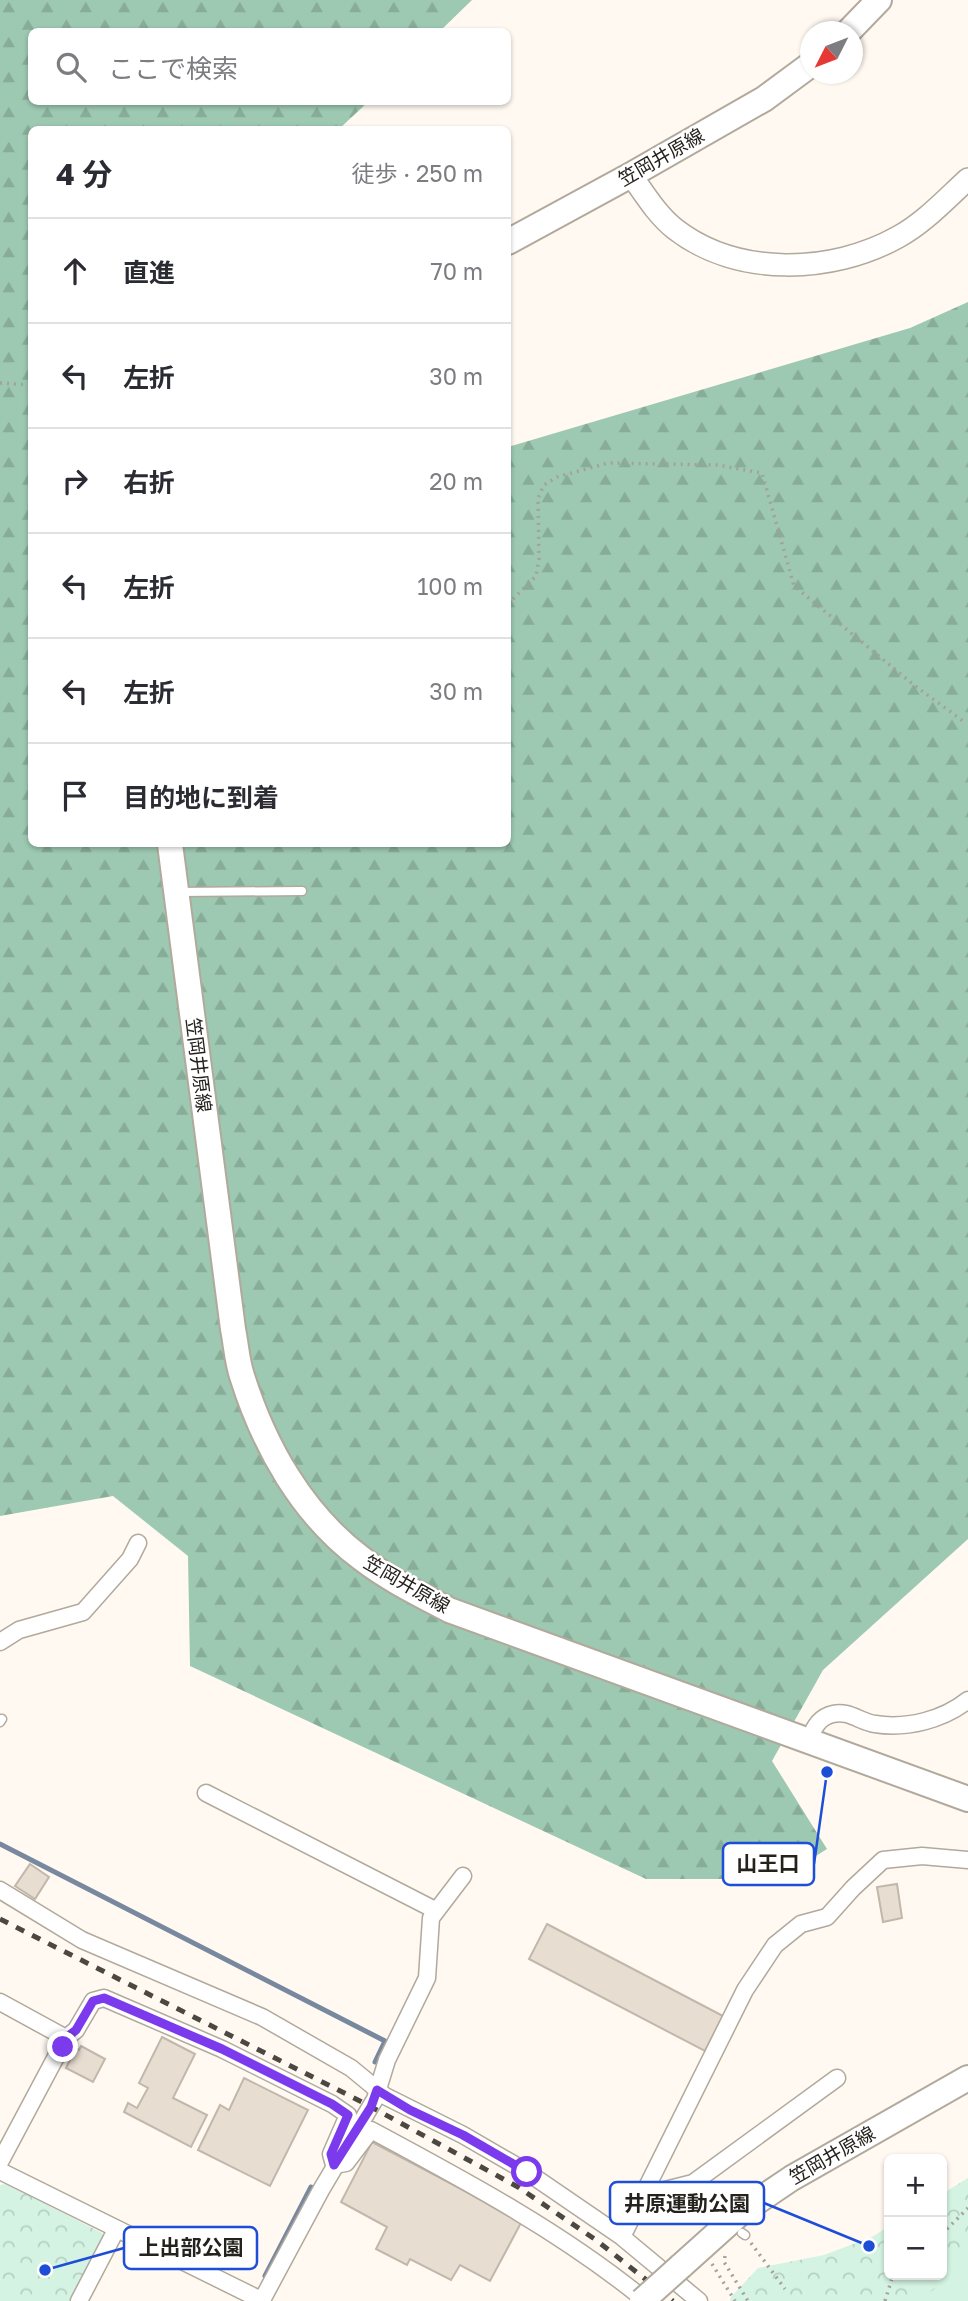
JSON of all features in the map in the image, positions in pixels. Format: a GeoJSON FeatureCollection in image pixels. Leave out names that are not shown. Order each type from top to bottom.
{"type":"FeatureCollection","features":[{"type":"Feature","properties":{"kind":"main road"},"geometry":{"type":"LineString","coordinates":[[858,21],[878,0]]}},
{"type":"Feature","properties":{"kind":"main road","name":"笠岡井原線"},"geometry":{"type":"LineString","coordinates":[[511,240],[764,99],[800,72]]}},
{"type":"Feature","properties":{"kind":"main road","name":"笠岡井原線"},"geometry":{"type":"LineString","coordinates":[[170,847],[241,1374],[281,1469],[330,1531],[360,1558],[400,1584],[449,1610],[968,1799]]}},
{"type":"Feature","properties":{"kind":"main road","name":"笠岡井原線"},"geometry":{"type":"LineString","coordinates":[[644,2301],[740,2213],[792,2178],[968,2078]]}},
{"type":"Feature","properties":{"kind":"street"},"geometry":{"type":"LineString","coordinates":[[631,175],[654,207],[674,228],[701,244],[762,263],[798,265],[833,262],[869,252],[901,236],[968,179]]}},
{"type":"Feature","properties":{"kind":"street"},"geometry":{"type":"LineString","coordinates":[[0,1642],[19,1630],[83,1612],[130,1559],[138,1542]]}},
{"type":"Feature","properties":{"kind":"street"},"geometry":{"type":"LineString","coordinates":[[809,1741],[821,1719],[832,1714],[845,1713],[873,1724],[902,1725],[953,1712],[968,1700]]}},
{"type":"Feature","properties":{"kind":"street"},"geometry":{"type":"LineString","coordinates":[[206,1793],[435,1910]]}},
{"type":"Feature","properties":{"kind":"street"},"geometry":{"type":"LineString","coordinates":[[622,2237],[745,1990],[775,1945],[801,1924],[827,1917],[883,1860],[922,1856],[968,1860]]}},
{"type":"Feature","properties":{"kind":"street"},"geometry":{"type":"LineString","coordinates":[[0,2171],[238,2296],[263,2301],[334,2165],[371,2107],[387,2060],[427,1978],[431,1917],[463,1876]]}},
{"type":"Feature","properties":{"kind":"street"},"geometry":{"type":"LineString","coordinates":[[0,1890],[82,1940],[262,2017],[351,2068],[377,2090],[410,2110],[463,2135],[527,2172],[622,2237],[699,2301]]}},
{"type":"Feature","properties":{"kind":"street"},"geometry":{"type":"LineString","coordinates":[[0,2162],[66,2038],[76,2030],[93,2001],[104,1998],[222,2049],[332,2104],[348,2115],[331,2154],[334,2165]]}},
{"type":"Feature","properties":{"kind":"street"},"geometry":{"type":"LineString","coordinates":[[0,2002],[66,2038]]}},
{"type":"Feature","properties":{"kind":"street"},"geometry":{"type":"LineString","coordinates":[[638,2207],[665,2190],[693,2183],[837,2078]]}},
{"type":"Feature","properties":{"kind":"street"},"geometry":{"type":"LineString","coordinates":[[334,2165],[346,2163],[371,2130],[494,2195],[618,2278],[644,2301]]}},
{"type":"Feature","properties":{"kind":"street"},"geometry":{"type":"LineString","coordinates":[[79,2301],[116,2230]]}},
{"type":"Feature","properties":{"kind":"lane"},"geometry":{"type":"LineString","coordinates":[[176,892],[302,891]]}},
{"type":"Feature","properties":{"kind":"lane"},"geometry":{"type":"LineString","coordinates":[[685,2183],[692,2194],[716,2212]]}},
{"type":"Feature","properties":{"kind":"path"},"geometry":{"type":"LineString","coordinates":[[0,383],[28,385]]}},
{"type":"Feature","properties":{"kind":"path"},"geometry":{"type":"LineString","coordinates":[[511,601],[536,576],[539,559],[538,498],[544,485],[557,477],[608,463],[717,465],[762,473],[794,586],[914,685],[963,721]]}},
{"type":"Feature","properties":{"kind":"path"},"geometry":{"type":"LineString","coordinates":[[947,2229],[968,2208]]}},
{"type":"Feature","properties":{"kind":"path"},"geometry":{"type":"LineString","coordinates":[[748,2301],[724,2262],[729,2248],[744,2234],[786,2289]]}},
{"type":"Feature","properties":{"kind":"path"},"geometry":{"type":"LineString","coordinates":[[712,2263],[735,2301]]}},
{"type":"Feature","properties":{"kind":"path"},"geometry":{"type":"LineString","coordinates":[[885,2301],[891,2280]]}},
{"type":"Feature","properties":{"kind":"green space"},"geometry":{"type":"Polygon","coordinates":[[[0,0],[472,0],[443,28],[28,28],[28,105],[365,105],[342,126],[28,126],[28,847],[511,847],[511,446],[910,328],[968,302],[968,1539],[823,1670],[772,1761],[827,1849],[779,1879],[646,1879],[190,1666],[188,1556],[113,1496],[0,1516],[0,0]]]}},
{"type":"Feature","properties":{"kind":"green space"},"geometry":{"type":"Polygon","coordinates":[[[968,2178],[968,2301],[730,2301],[758,2268],[824,2255],[872,2237],[884,2229],[884,2280],[947,2280],[947,2191],[968,2178]]]}},
{"type":"Feature","properties":{"kind":"green space"},"geometry":{"type":"Polygon","coordinates":[[[7,2184],[102,2233],[105,2240],[73,2301],[0,2301],[0,2185],[7,2184]]]}},
{"type":"Feature","properties":{"kind":"green space"},"geometry":{"type":"Polygon","coordinates":[[[968,2233],[968,2301],[927,2301],[928,2294],[941,2280],[947,2280],[947,2270],[968,2233]]]}},
{"type":"Feature","properties":{"kind":"building"},"geometry":{"type":"Polygon","coordinates":[[[30,1864],[49,1877],[35,1899],[15,1886],[30,1864]]]}},
{"type":"Feature","properties":{"kind":"building"},"geometry":{"type":"Polygon","coordinates":[[[897,1884],[902,1918],[883,1922],[877,1887],[897,1884]]]}},
{"type":"Feature","properties":{"kind":"building"},"geometry":{"type":"Polygon","coordinates":[[[547,1924],[723,2016],[705,2051],[529,1959],[547,1924]]]}},
{"type":"Feature","properties":{"kind":"building"},"geometry":{"type":"Polygon","coordinates":[[[162,2037],[195,2054],[173,2098],[207,2115],[191,2147],[124,2112],[128,2103],[137,2108],[148,2088],[139,2083],[162,2037]]]}},
{"type":"Feature","properties":{"kind":"building"},"geometry":{"type":"Polygon","coordinates":[[[81,2046],[105,2059],[93,2082],[66,2068],[76,2048],[79,2050],[81,2046]]]}},
{"type":"Feature","properties":{"kind":"building"},"geometry":{"type":"Polygon","coordinates":[[[244,2078],[308,2110],[270,2186],[198,2150],[220,2105],[229,2110],[244,2078]]]}},
{"type":"Feature","properties":{"kind":"building"},"geometry":{"type":"Polygon","coordinates":[[[372,2142],[522,2221],[490,2281],[460,2265],[451,2280],[410,2259],[407,2265],[376,2249],[387,2227],[341,2202],[372,2142]]]}},
{"type":"Feature","properties":{"kind":"waterway"},"geometry":{"type":"LineString","coordinates":[[0,1844],[385,2041],[375,2062]]}},
{"type":"Feature","properties":{"kind":"waterway"},"geometry":{"type":"LineString","coordinates":[[265,2276],[311,2187]]}},
{"type":"Feature","properties":{"kind":"railway"},"geometry":{"type":"LineString","coordinates":[[0,1919],[362,2102],[518,2187],[596,2240],[673,2301]]}},
{"type":"Feature","properties":{"kind":"place","name":"山王口"},"geometry":{"type":"Point","coordinates":[827,1772]}},
{"type":"Feature","properties":{"kind":"place","name":"井原運動公園"},"geometry":{"type":"Point","coordinates":[869,2246]}},
{"type":"Feature","properties":{"kind":"place","name":"上出部公園"},"geometry":{"type":"Point","coordinates":[45,2270]}},
{"type":"Feature","properties":{"kind":"route"},"geometry":{"type":"LineString","coordinates":[[63,2047],[66,2038],[76,2030],[93,2001],[104,1998],[222,2049],[332,2104],[348,2115],[331,2154],[334,2165],[371,2107],[377,2090],[527,2172]]}}]}
